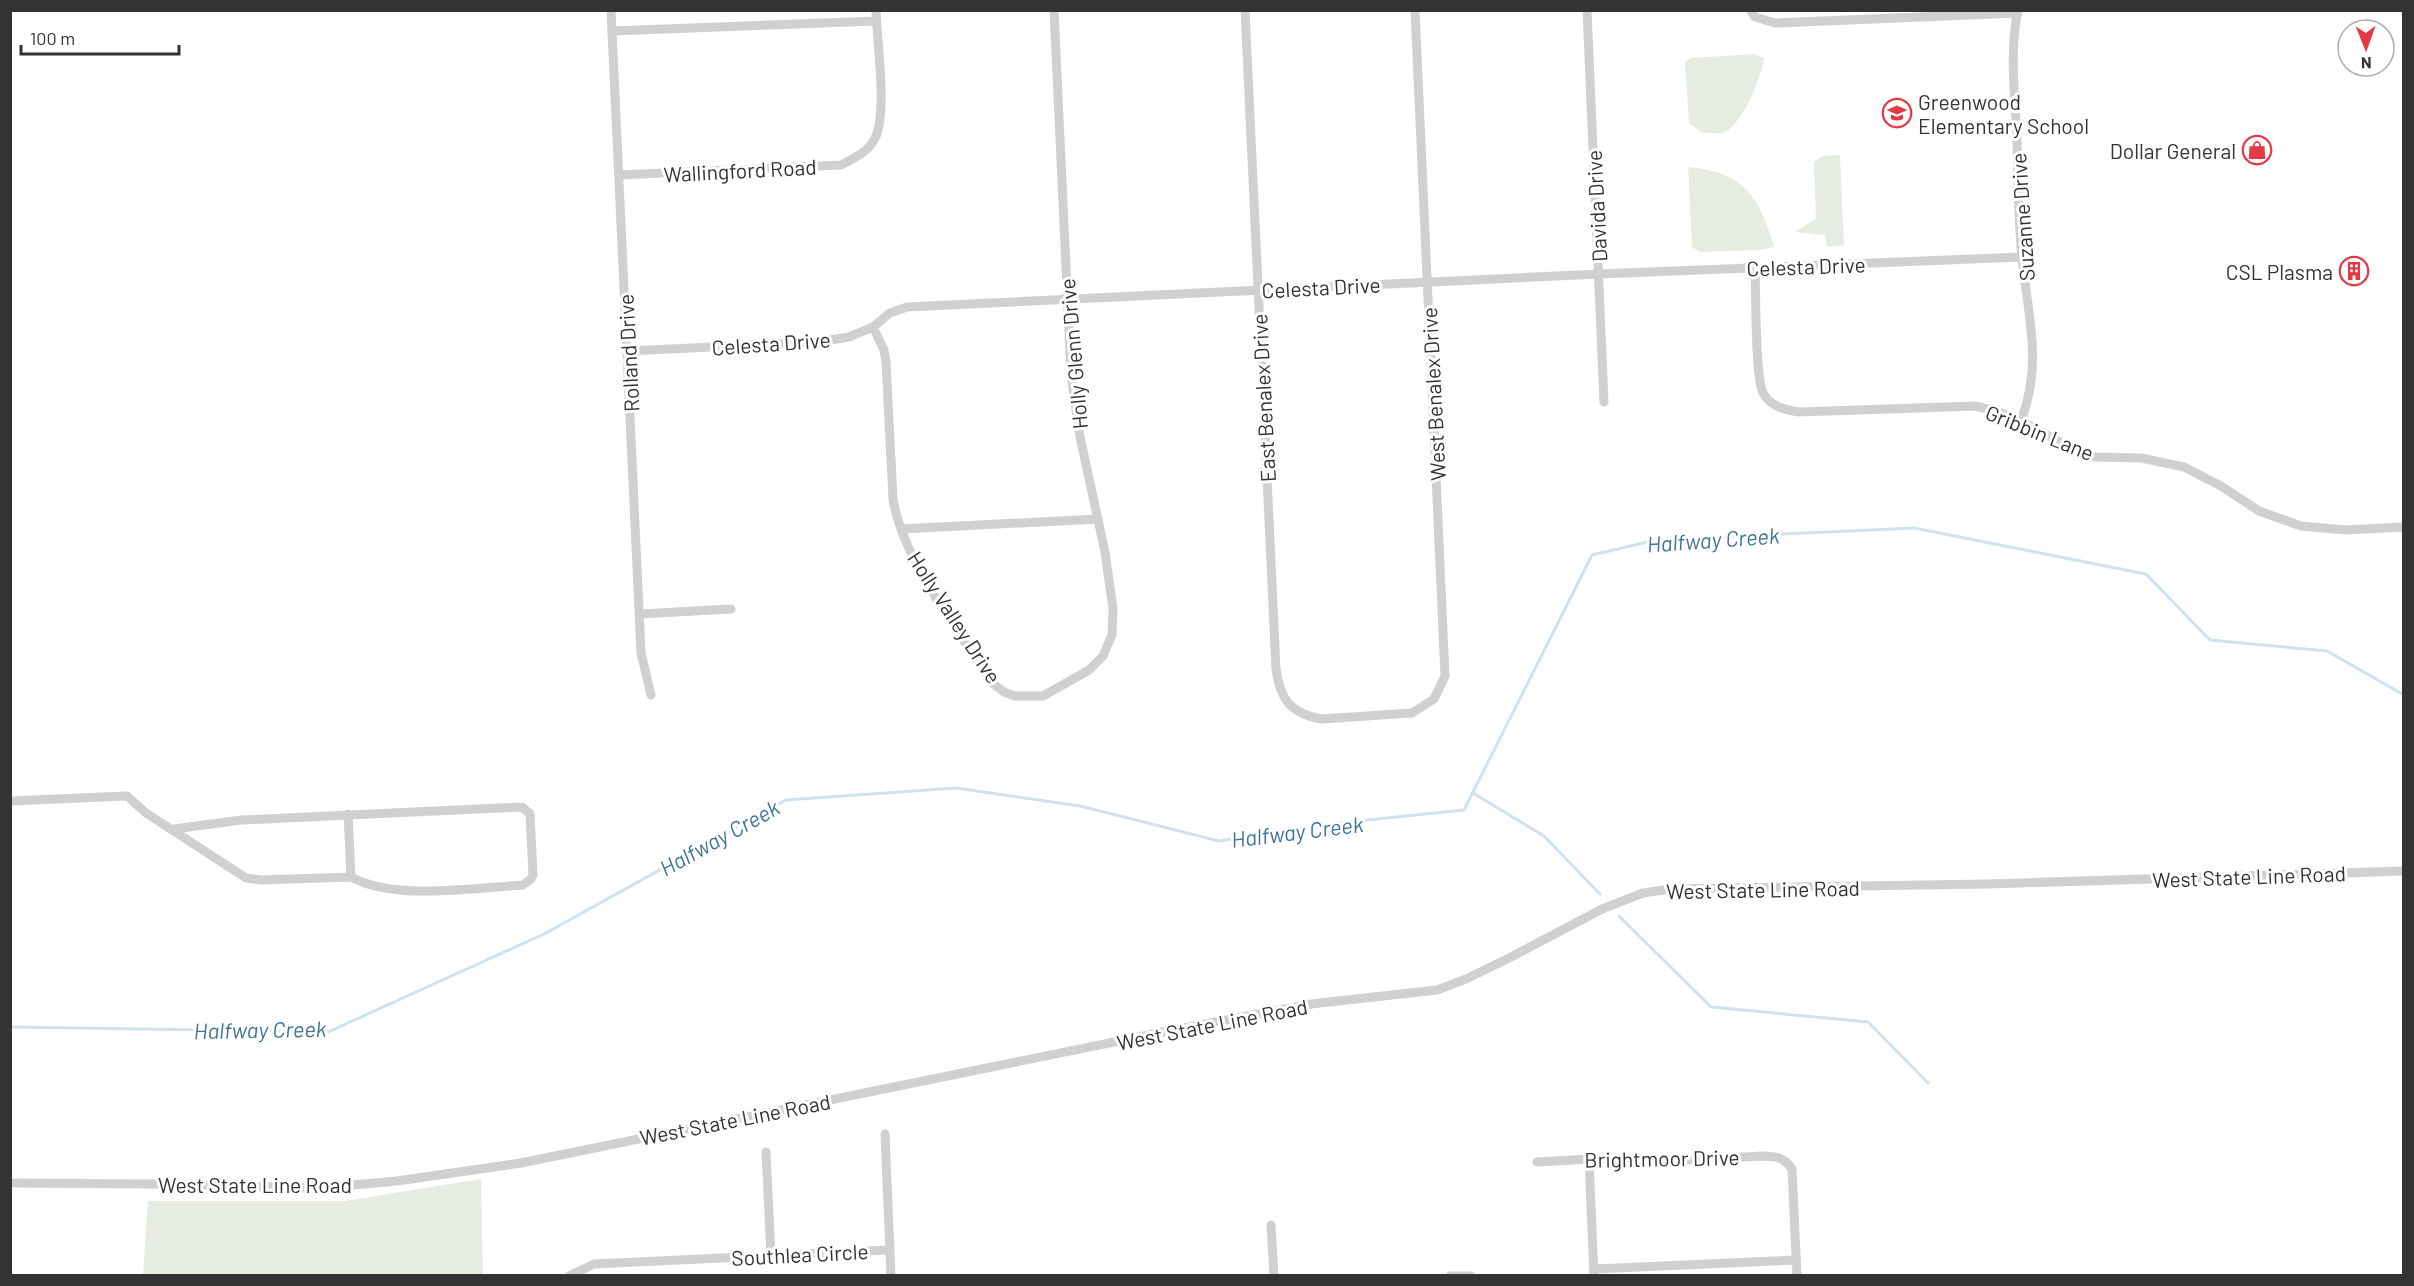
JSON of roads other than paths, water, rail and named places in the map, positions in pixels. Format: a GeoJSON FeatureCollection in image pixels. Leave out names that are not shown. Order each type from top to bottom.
{"type":"FeatureCollection","features":[{"type":"Feature","properties":{"kind":"street","name":"Rolland Drive"},"geometry":{"type":"LineString","coordinates":[[611,10],[641,653],[651,695]]}},
{"type":"Feature","properties":{"kind":"street","name":"Holly Glenn Drive"},"geometry":{"type":"LineString","coordinates":[[1043,696],[1089,670],[1103,656],[1112,635],[1113,609],[1105,552],[1074,403],[1054,10]]}},
{"type":"Feature","properties":{"kind":"street","name":"East Benalex Drive"},"geometry":{"type":"LineString","coordinates":[[1245,10],[1278,683],[1281,695],[1289,704],[1311,717],[1321,719],[1363,717]]}},
{"type":"Feature","properties":{"kind":"street","name":"West Benalex Drive"},"geometry":{"type":"LineString","coordinates":[[1363,717],[1412,713],[1424,708],[1434,699],[1445,676],[1415,10]]}},
{"type":"Feature","properties":{"kind":"street","name":"Davida Drive"},"geometry":{"type":"LineString","coordinates":[[1587,10],[1604,402]]}},
{"type":"Feature","properties":{"kind":"street"},"geometry":{"type":"LineString","coordinates":[[1752,14],[1775,23],[1884,14],[2018,12]]}},
{"type":"Feature","properties":{"kind":"street","name":"Suzanne Drive"},"geometry":{"type":"LineString","coordinates":[[2018,12],[2013,46],[2022,257],[2031,324],[2033,375],[2030,397],[2021,421]]}},
{"type":"Feature","properties":{"kind":"street"},"geometry":{"type":"LineString","coordinates":[[612,31],[876,16]]}},
{"type":"Feature","properties":{"kind":"street","name":"Wallingford Road"},"geometry":{"type":"LineString","coordinates":[[619,175],[841,165],[859,156],[876,137],[879,124],[876,16]]}},
{"type":"Feature","properties":{"kind":"street","name":"Celesta Drive"},"geometry":{"type":"LineString","coordinates":[[628,351],[818,342],[849,337],[873,327],[890,313],[907,307],[1599,274],[2022,257]]}},
{"type":"Feature","properties":{"kind":"street","name":"Gribbin Lane"},"geometry":{"type":"LineString","coordinates":[[1755,268],[1763,393],[1772,402],[1787,410],[1799,412],[1975,406],[2021,421],[2082,454],[2096,457],[2141,458],[2184,467],[2221,486],[2259,511],[2301,526],[2345,530],[2403,527]]}},
{"type":"Feature","properties":{"kind":"street","name":"Holly Valley Drive"},"geometry":{"type":"LineString","coordinates":[[873,327],[884,350],[886,362],[893,499],[901,529],[920,570],[991,682],[1004,692],[1015,696],[1043,696]]}},
{"type":"Feature","properties":{"kind":"street"},"geometry":{"type":"LineString","coordinates":[[901,529],[1098,519]]}},
{"type":"Feature","properties":{"kind":"street"},"geometry":{"type":"LineString","coordinates":[[640,614],[731,609]]}},
{"type":"Feature","properties":{"kind":"street"},"geometry":{"type":"LineString","coordinates":[[10,801],[127,796],[146,813],[174,829],[246,878],[262,880],[351,877],[362,883],[399,891],[523,885],[531,879],[533,874],[530,814],[522,807],[241,820],[174,829]]}},
{"type":"Feature","properties":{"kind":"street"},"geometry":{"type":"LineString","coordinates":[[348,814],[351,877]]}},
{"type":"Feature","properties":{"kind":"street","name":"West State Line Road"},"geometry":{"type":"LineString","coordinates":[[10,1184],[153,1184],[320,1188],[397,1181],[521,1163],[1311,1004],[1437,990],[1467,979],[1602,909],[1642,893],[1670,889],[1968,884],[2403,871]]}},
{"type":"Feature","properties":{"kind":"street"},"geometry":{"type":"LineString","coordinates":[[885,1134],[891,1275]]}},
{"type":"Feature","properties":{"kind":"street"},"geometry":{"type":"LineString","coordinates":[[766,1152],[771,1256]]}},
{"type":"Feature","properties":{"kind":"street","name":"Brightmoor Drive"},"geometry":{"type":"LineString","coordinates":[[1537,1162],[1589,1159],[1670,1161],[1775,1156],[1786,1161],[1792,1169],[1796,1260]]}},
{"type":"Feature","properties":{"kind":"street"},"geometry":{"type":"LineString","coordinates":[[1589,1159],[1594,1272],[1796,1260],[1797,1275]]}},
{"type":"Feature","properties":{"kind":"street"},"geometry":{"type":"LineString","coordinates":[[1272,1225],[1274,1275]]}},
{"type":"Feature","properties":{"kind":"street","name":"Southlea Circle"},"geometry":{"type":"LineString","coordinates":[[569,1275],[594,1264],[889,1250]]}},
{"type":"Feature","properties":{"kind":"street"},"geometry":{"type":"LineString","coordinates":[[1450,1275],[1471,1275]]}},
{"type":"Feature","properties":{"kind":"waterway","name":"Halfway Creek"},"geometry":{"type":"LineString","coordinates":[[10,1027],[328,1032],[544,934],[786,800],[956,788],[1080,806],[1219,841],[1338,823],[1464,810],[1592,555],[1656,540],[1914,528],[2146,574],[2210,640],[2327,651],[2404,695]]}},
{"type":"Feature","properties":{"kind":"waterway"},"geometry":{"type":"LineString","coordinates":[[1473,793],[1544,836],[1600,894]]}},
{"type":"Feature","properties":{"kind":"waterway"},"geometry":{"type":"LineString","coordinates":[[1619,916],[1711,1007],[1868,1022],[1928,1083]]}},
{"type":"Feature","properties":{"kind":"place","name":"Greenwood Elementary School"},"geometry":{"type":"Point","coordinates":[1897,113]}},
{"type":"Feature","properties":{"kind":"place","name":"Dollar General"},"geometry":{"type":"Point","coordinates":[2257,150]}},
{"type":"Feature","properties":{"kind":"place","name":"CSL Plasma"},"geometry":{"type":"Point","coordinates":[2354,271]}}]}
